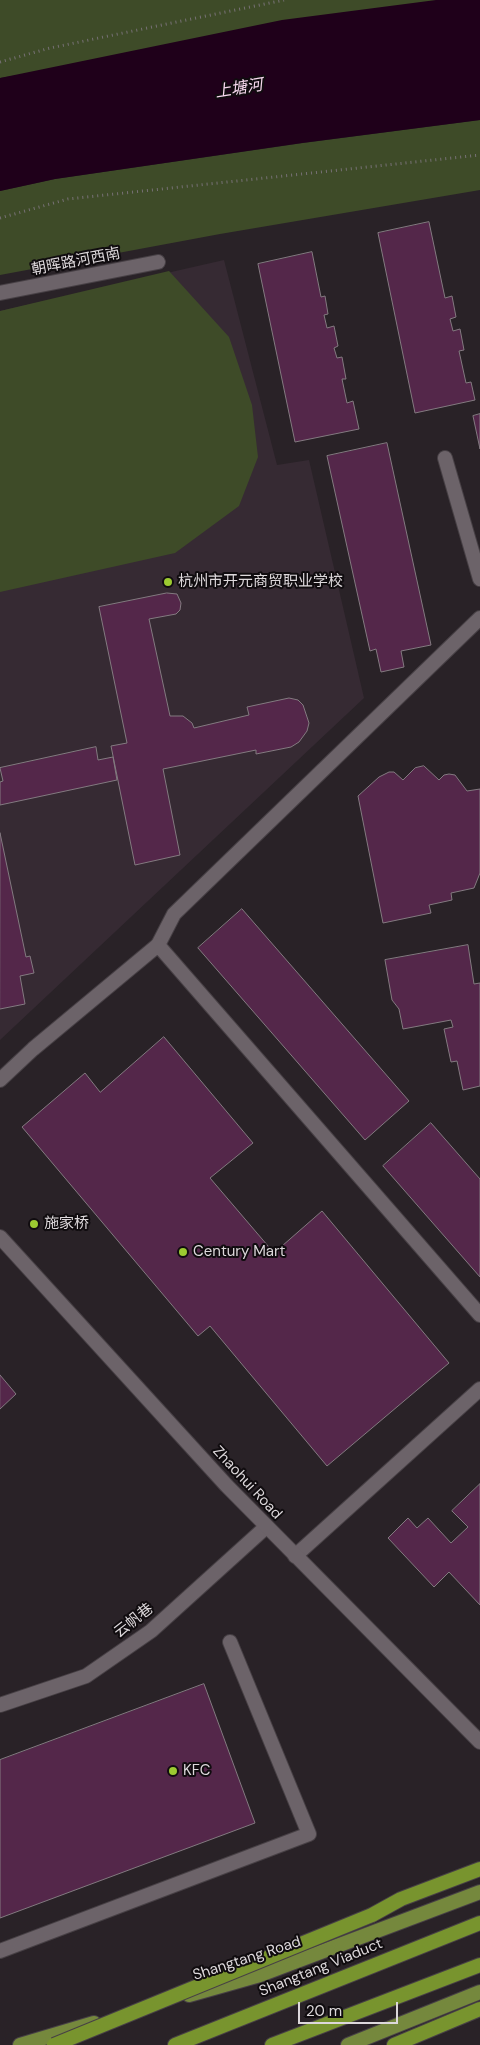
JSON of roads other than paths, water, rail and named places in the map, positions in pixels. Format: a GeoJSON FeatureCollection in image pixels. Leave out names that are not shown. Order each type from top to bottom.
{"type":"FeatureCollection","features":[{"type":"Feature","properties":{"kind":"highway"},"geometry":{"type":"LineString","coordinates":[[54,2045],[372,1915],[401,1899],[480,1868]]}},
{"type":"Feature","properties":{"kind":"highway","name":"Shangtang Viaduct"},"geometry":{"type":"LineString","coordinates":[[175,2045],[480,1923]]}},
{"type":"Feature","properties":{"kind":"highway"},"geometry":{"type":"LineString","coordinates":[[272,2045],[480,1965]]}},
{"type":"Feature","properties":{"kind":"highway"},"geometry":{"type":"LineString","coordinates":[[394,2045],[480,2009]]}},
{"type":"Feature","properties":{"kind":"main road","name":"Shangtang Road"},"geometry":{"type":"LineString","coordinates":[[20,2045],[260,1975],[480,1892]]}},
{"type":"Feature","properties":{"kind":"main road"},"geometry":{"type":"LineString","coordinates":[[348,2045],[480,1992]]}},
{"type":"Feature","properties":{"kind":"street","name":"朝晖路河西南"},"geometry":{"type":"LineString","coordinates":[[0,294],[158,262]]}},
{"type":"Feature","properties":{"kind":"street"},"geometry":{"type":"LineString","coordinates":[[444,458],[480,579]]}},
{"type":"Feature","properties":{"kind":"street"},"geometry":{"type":"LineString","coordinates":[[0,1080],[33,1049],[158,945],[174,914],[480,618]]}},
{"type":"Feature","properties":{"kind":"street"},"geometry":{"type":"LineString","coordinates":[[158,945],[480,1315]]}},
{"type":"Feature","properties":{"kind":"street","name":"Zhaohui Road"},"geometry":{"type":"LineString","coordinates":[[0,1236],[83,1330],[266,1527],[480,1742]]}},
{"type":"Feature","properties":{"kind":"street"},"geometry":{"type":"LineString","coordinates":[[295,1556],[480,1389]]}},
{"type":"Feature","properties":{"kind":"street","name":"云帆巷"},"geometry":{"type":"LineString","coordinates":[[0,1705],[86,1676],[151,1631],[266,1527]]}},
{"type":"Feature","properties":{"kind":"street"},"geometry":{"type":"LineString","coordinates":[[0,1951],[308,1834],[230,1642]]}},
{"type":"Feature","properties":{"kind":"water","name":"上塘河"},"geometry":{"type":"Polygon","coordinates":[[[436,0],[480,0],[480,120],[302,143],[55,179],[0,191],[0,78],[282,20],[436,0]]]}},
{"type":"Feature","properties":{"kind":"place","name":"杭州市开元商贸职业学校"},"geometry":{"type":"Point","coordinates":[168,582]}},
{"type":"Feature","properties":{"kind":"place","name":"施家桥"},"geometry":{"type":"Point","coordinates":[34,1224]}},
{"type":"Feature","properties":{"kind":"place","name":"Century Mart"},"geometry":{"type":"Point","coordinates":[183,1252]}},
{"type":"Feature","properties":{"kind":"place","name":"KFC"},"geometry":{"type":"Point","coordinates":[173,1771]}}]}
